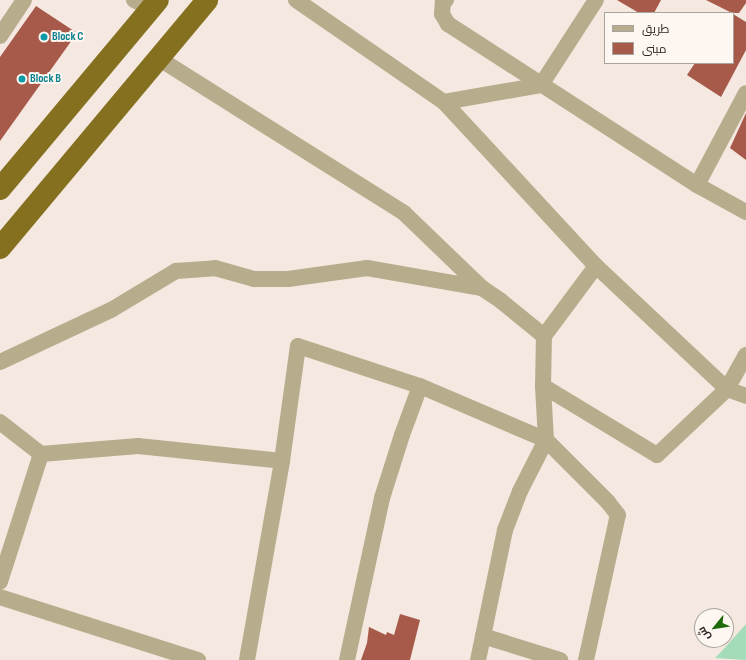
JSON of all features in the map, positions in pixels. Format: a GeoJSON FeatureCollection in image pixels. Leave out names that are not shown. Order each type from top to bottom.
{"type":"FeatureCollection","features":[{"type":"Feature","properties":{"kind":"highway"},"geometry":{"type":"LineString","coordinates":[[0,248],[208,0]]}},
{"type":"Feature","properties":{"kind":"highway"},"geometry":{"type":"LineString","coordinates":[[0,189],[148,3]]}},
{"type":"Feature","properties":{"kind":"street"},"geometry":{"type":"LineString","coordinates":[[0,36],[24,0]]}},
{"type":"Feature","properties":{"kind":"street"},"geometry":{"type":"LineString","coordinates":[[296,0],[444,102],[596,266],[727,389],[746,396]]}},
{"type":"Feature","properties":{"kind":"street"},"geometry":{"type":"LineString","coordinates":[[446,0],[443,2],[442,14],[448,24],[697,185],[746,212]]}},
{"type":"Feature","properties":{"kind":"street"},"geometry":{"type":"LineString","coordinates":[[444,102],[541,85],[596,0]]}},
{"type":"Feature","properties":{"kind":"street"},"geometry":{"type":"LineString","coordinates":[[158,58],[404,213],[482,288],[501,301],[544,336]]}},
{"type":"Feature","properties":{"kind":"street"},"geometry":{"type":"LineString","coordinates":[[697,185],[746,93]]}},
{"type":"Feature","properties":{"kind":"street"},"geometry":{"type":"LineString","coordinates":[[478,660],[505,530],[520,491],[546,440],[543,386],[544,336],[596,266]]}},
{"type":"Feature","properties":{"kind":"street"},"geometry":{"type":"LineString","coordinates":[[0,362],[111,310],[176,271],[215,268],[254,279],[288,279],[367,268],[482,288]]}},
{"type":"Feature","properties":{"kind":"street"},"geometry":{"type":"LineString","coordinates":[[247,660],[282,461],[298,346],[420,386],[546,440],[608,502],[618,515],[586,660]]}},
{"type":"Feature","properties":{"kind":"street"},"geometry":{"type":"LineString","coordinates":[[543,386],[657,455],[727,389],[746,354]]}},
{"type":"Feature","properties":{"kind":"street"},"geometry":{"type":"LineString","coordinates":[[347,660],[382,498],[402,435],[420,386]]}},
{"type":"Feature","properties":{"kind":"street"},"geometry":{"type":"LineString","coordinates":[[0,422],[41,454],[138,446],[282,461]]}},
{"type":"Feature","properties":{"kind":"street"},"geometry":{"type":"LineString","coordinates":[[0,582],[41,454]]}},
{"type":"Feature","properties":{"kind":"street"},"geometry":{"type":"LineString","coordinates":[[0,597],[198,660]]}},
{"type":"Feature","properties":{"kind":"street"},"geometry":{"type":"LineString","coordinates":[[483,636],[560,660]]}},
{"type":"Feature","properties":{"kind":"green space"},"geometry":{"type":"Polygon","coordinates":[[[746,624],[746,660],[715,658],[724,648],[734,648],[734,637],[746,624]]]}},
{"type":"Feature","properties":{"kind":"building"},"geometry":{"type":"Polygon","coordinates":[[[617,0],[661,0],[655,12],[637,12],[617,0]]]}},
{"type":"Feature","properties":{"kind":"building"},"geometry":{"type":"Polygon","coordinates":[[[706,0],[746,0],[746,3],[739,13],[730,12],[706,0]]]}},
{"type":"Feature","properties":{"kind":"building"},"geometry":{"type":"Polygon","coordinates":[[[36,6],[77,33],[0,141],[0,57],[36,6]]]}},
{"type":"Feature","properties":{"kind":"building"},"geometry":{"type":"Polygon","coordinates":[[[734,15],[746,22],[746,50],[721,97],[687,75],[694,64],[734,64],[734,15]]]}},
{"type":"Feature","properties":{"kind":"building"},"geometry":{"type":"Polygon","coordinates":[[[746,113],[746,160],[730,148],[746,113]]]}},
{"type":"Feature","properties":{"kind":"building"},"geometry":{"type":"Polygon","coordinates":[[[400,614],[420,620],[410,660],[361,660],[367,643],[369,627],[386,635],[387,632],[394,635],[400,614]]]}},
{"type":"Feature","properties":{"kind":"place","name":"Block C"},"geometry":{"type":"Point","coordinates":[44,37]}},
{"type":"Feature","properties":{"kind":"place","name":"Block B"},"geometry":{"type":"Point","coordinates":[22,79]}}]}
